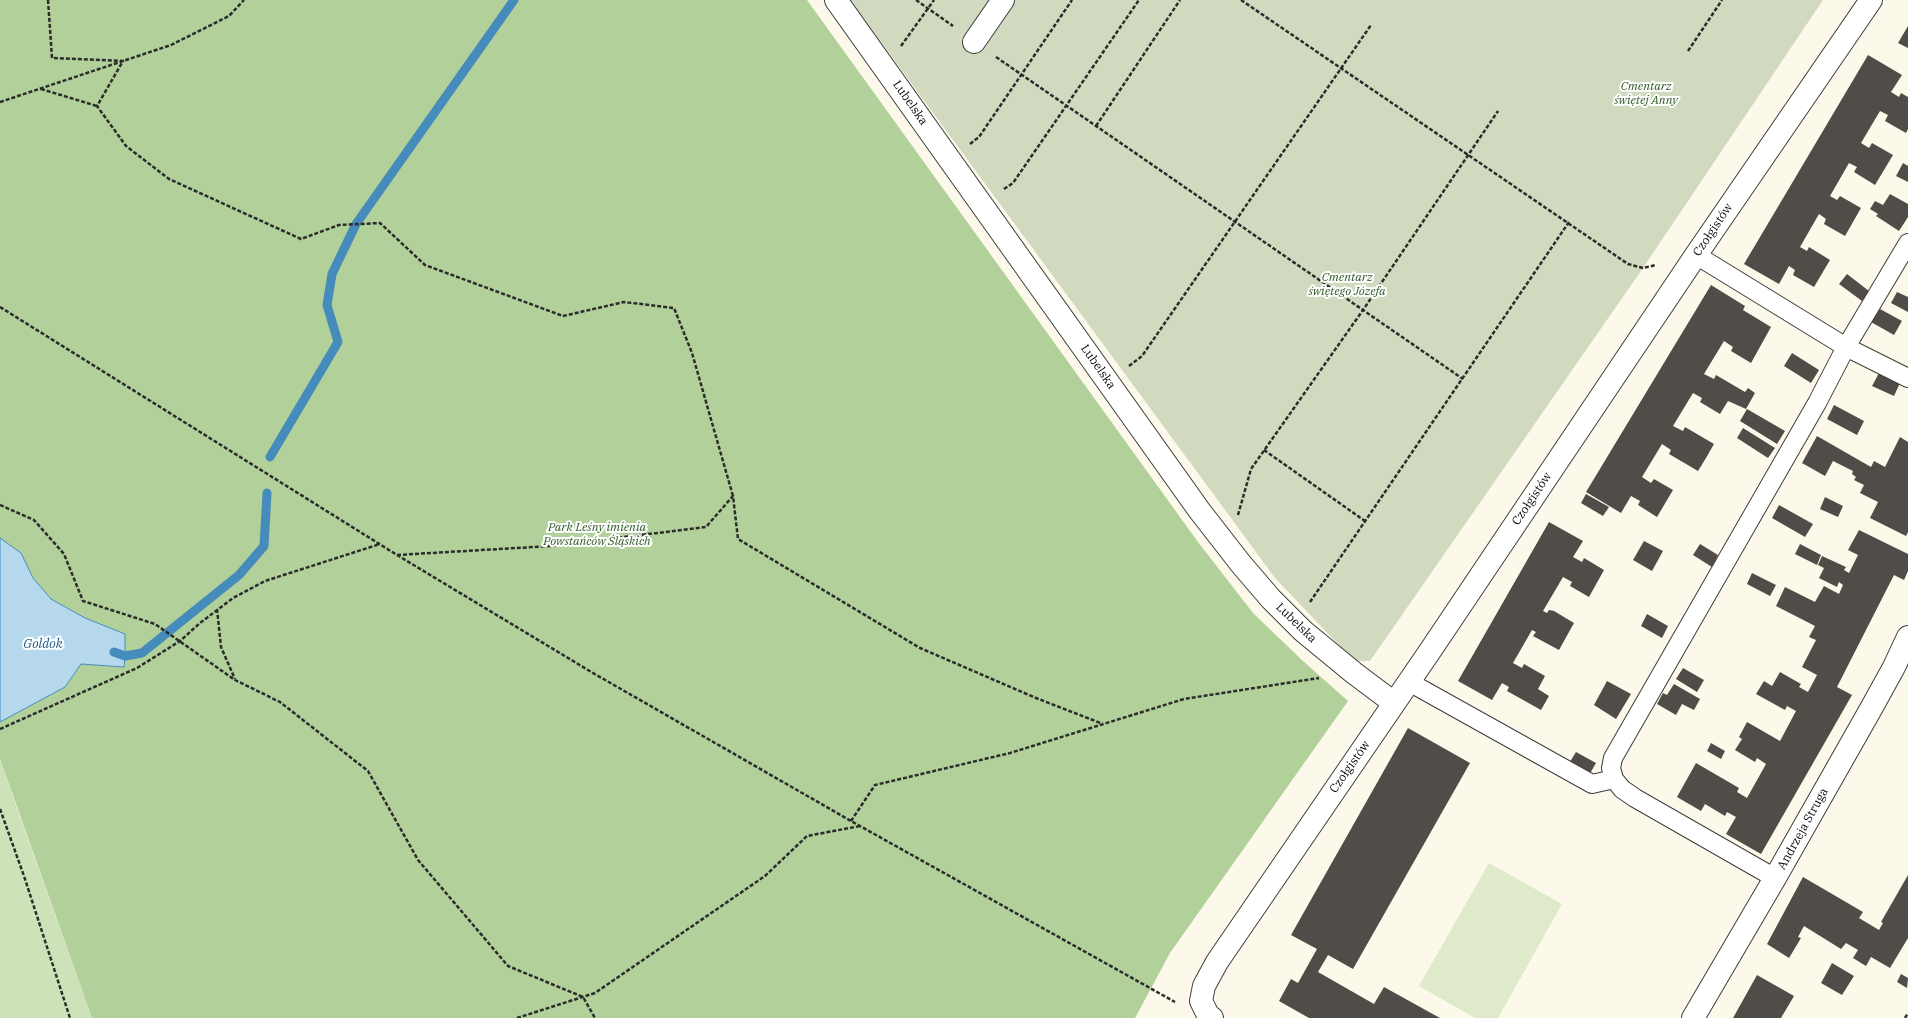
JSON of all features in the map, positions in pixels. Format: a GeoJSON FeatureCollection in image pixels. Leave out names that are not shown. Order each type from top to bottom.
{"type":"FeatureCollection","features":[{"type":"Feature","properties":{"kind":"street","name":"Lubelska"},"geometry":{"type":"LineString","coordinates":[[836,0],[1199,510],[1241,564],[1303,631],[1354,673],[1394,703]]}},
{"type":"Feature","properties":{"kind":"street"},"geometry":{"type":"LineString","coordinates":[[974,42],[1003,0]]}},
{"type":"Feature","properties":{"kind":"street","name":"Czołgistów"},"geometry":{"type":"LineString","coordinates":[[1206,1010],[1204,986],[1217,962],[1409,682],[1696,255],[1871,0]]}},
{"type":"Feature","properties":{"kind":"street","name":"Andrzeja Struga"},"geometry":{"type":"LineString","coordinates":[[1693,1018],[1776,878],[1894,667],[1908,637]]}},
{"type":"Feature","properties":{"kind":"lane"},"geometry":{"type":"LineString","coordinates":[[1776,878],[1635,798],[1622,788],[1614,779],[1611,768],[1613,758],[1817,403],[1846,347],[1908,243]]}},
{"type":"Feature","properties":{"kind":"lane"},"geometry":{"type":"LineString","coordinates":[[1696,255],[1846,347],[1908,378]]}},
{"type":"Feature","properties":{"kind":"lane"},"geometry":{"type":"LineString","coordinates":[[1409,682],[1592,784],[1614,779]]}},
{"type":"Feature","properties":{"kind":"path"},"geometry":{"type":"LineString","coordinates":[[48,0],[52,58],[123,61]]}},
{"type":"Feature","properties":{"kind":"path"},"geometry":{"type":"LineString","coordinates":[[0,102],[171,45],[229,16],[244,0]]}},
{"type":"Feature","properties":{"kind":"path"},"geometry":{"type":"LineString","coordinates":[[916,0],[1020,75],[1463,379]]}},
{"type":"Feature","properties":{"kind":"path"},"geometry":{"type":"LineString","coordinates":[[896,53],[934,0]]}},
{"type":"Feature","properties":{"kind":"path"},"geometry":{"type":"LineString","coordinates":[[967,147],[979,138],[1020,75],[1072,0]]}},
{"type":"Feature","properties":{"kind":"path"},"geometry":{"type":"LineString","coordinates":[[1001,192],[1013,183],[1139,0]]}},
{"type":"Feature","properties":{"kind":"path"},"geometry":{"type":"LineString","coordinates":[[1096,126],[1180,0]]}},
{"type":"Feature","properties":{"kind":"path"},"geometry":{"type":"LineString","coordinates":[[1241,0],[1569,222],[1628,264],[1643,268],[1696,255]]}},
{"type":"Feature","properties":{"kind":"path"},"geometry":{"type":"LineString","coordinates":[[1688,50],[1722,0]]}},
{"type":"Feature","properties":{"kind":"path"},"geometry":{"type":"LineString","coordinates":[[1129,366],[1142,356],[1236,222],[1370,25]]}},
{"type":"Feature","properties":{"kind":"path"},"geometry":{"type":"LineString","coordinates":[[97,106],[123,61]]}},
{"type":"Feature","properties":{"kind":"path"},"geometry":{"type":"LineString","coordinates":[[40,89],[97,106],[126,146],[169,179],[301,239],[339,225],[380,223],[425,265],[563,316],[624,302],[674,308],[692,353],[733,496],[738,540],[920,648],[1036,698],[1103,724]]}},
{"type":"Feature","properties":{"kind":"path"},"geometry":{"type":"LineString","coordinates":[[1238,515],[1251,469],[1363,310],[1498,111]]}},
{"type":"Feature","properties":{"kind":"path"},"geometry":{"type":"LineString","coordinates":[[1308,604],[1569,222]]}},
{"type":"Feature","properties":{"kind":"path"},"geometry":{"type":"LineString","coordinates":[[0,307],[397,555],[593,673],[851,821],[1176,1002],[1206,1010]]}},
{"type":"Feature","properties":{"kind":"path"},"geometry":{"type":"LineString","coordinates":[[1124,360],[1134,373]]}},
{"type":"Feature","properties":{"kind":"path"},"geometry":{"type":"LineString","coordinates":[[1264,450],[1365,521]]}},
{"type":"Feature","properties":{"kind":"path"},"geometry":{"type":"LineString","coordinates":[[397,555],[551,546],[706,527],[733,496]]}},
{"type":"Feature","properties":{"kind":"path"},"geometry":{"type":"LineString","coordinates":[[0,505],[34,520],[64,554],[83,601],[155,624],[235,680],[280,702],[368,771],[418,860],[508,966],[583,997],[595,1018]]}},
{"type":"Feature","properties":{"kind":"path"},"geometry":{"type":"LineString","coordinates":[[1234,509],[1243,522]]}},
{"type":"Feature","properties":{"kind":"path"},"geometry":{"type":"LineString","coordinates":[[0,729],[137,668],[180,641],[217,609],[233,598],[265,581],[380,544]]}},
{"type":"Feature","properties":{"kind":"path"},"geometry":{"type":"LineString","coordinates":[[1304,598],[1308,604],[1314,608]]}},
{"type":"Feature","properties":{"kind":"path"},"geometry":{"type":"LineString","coordinates":[[217,609],[222,647],[235,680]]}},
{"type":"Feature","properties":{"kind":"path"},"geometry":{"type":"LineString","coordinates":[[851,821],[875,785],[1010,753],[1184,699],[1354,673]]}},
{"type":"Feature","properties":{"kind":"path"},"geometry":{"type":"LineString","coordinates":[[0,809],[24,876],[70,1018]]}},
{"type":"Feature","properties":{"kind":"path"},"geometry":{"type":"LineString","coordinates":[[517,1018],[595,993],[765,876],[807,836],[860,826]]}},
{"type":"Feature","properties":{"kind":"path"},"geometry":{"type":"LineString","coordinates":[[1905,1018],[1908,1013]]}},
{"type":"Feature","properties":{"kind":"green space","name":"Park Leśny imienia Powstańców Śląskich"},"geometry":{"type":"Polygon","coordinates":[[[0,0],[807,0],[1198,542],[1253,613],[1303,661],[1348,701],[1170,953],[1135,1018],[92,1018],[0,759],[0,722],[65,687],[81,664],[124,667],[125,634],[85,618],[51,599],[33,578],[21,553],[0,538],[0,0]]]}},
{"type":"Feature","properties":{"kind":"green space","name":"Cmentarz świętego Józefa"},"geometry":{"type":"Polygon","coordinates":[[[850,0],[1823,0],[1643,268],[1370,661],[1354,661],[1275,578],[850,0]]]}},
{"type":"Feature","properties":{"kind":"green space"},"geometry":{"type":"Polygon","coordinates":[[[0,759],[15,803],[92,1018],[0,1018],[0,759]]]}},
{"type":"Feature","properties":{"kind":"green space"},"geometry":{"type":"Polygon","coordinates":[[[1489,863],[1562,904],[1498,1018],[1475,1018],[1419,986],[1489,863]]]}},
{"type":"Feature","properties":{"kind":"water","name":"Goldok"},"geometry":{"type":"Polygon","coordinates":[[[0,538],[21,553],[33,578],[51,599],[85,618],[125,634],[125,656],[124,667],[81,664],[65,687],[0,722],[0,538]]]}},
{"type":"Feature","properties":{"kind":"building"},"geometry":{"type":"Polygon","coordinates":[[[1908,26],[1908,48],[1898,43],[1908,26]]]}},
{"type":"Feature","properties":{"kind":"building"},"geometry":{"type":"Polygon","coordinates":[[[1868,55],[1902,75],[1891,92],[1899,97],[1901,93],[1908,97],[1908,129],[1906,133],[1885,121],[1888,115],[1880,111],[1861,143],[1869,148],[1872,143],[1893,155],[1875,185],[1854,172],[1857,167],[1849,163],[1830,196],[1837,200],[1840,196],[1861,208],[1845,236],[1824,224],[1826,219],[1819,214],[1800,247],[1807,251],[1809,247],[1830,260],[1814,287],[1793,275],[1795,270],[1789,266],[1779,284],[1744,264],[1868,55]]]}},
{"type":"Feature","properties":{"kind":"building"},"geometry":{"type":"Polygon","coordinates":[[[1903,163],[1908,166],[1908,182],[1896,176],[1903,163]]]}},
{"type":"Feature","properties":{"kind":"building"},"geometry":{"type":"Polygon","coordinates":[[[1890,194],[1908,204],[1908,217],[1899,231],[1876,216],[1878,214],[1870,209],[1875,201],[1883,205],[1890,194]]]}},
{"type":"Feature","properties":{"kind":"building"},"geometry":{"type":"Polygon","coordinates":[[[1847,274],[1869,291],[1862,301],[1839,284],[1847,274]]]}},
{"type":"Feature","properties":{"kind":"building"},"geometry":{"type":"Polygon","coordinates":[[[1711,285],[1745,306],[1743,310],[1771,327],[1751,363],[1731,351],[1733,347],[1724,341],[1704,374],[1714,379],[1716,375],[1745,392],[1748,388],[1755,393],[1746,409],[1728,401],[1720,414],[1700,402],[1702,398],[1693,393],[1673,426],[1683,431],[1685,427],[1714,444],[1706,458],[1698,471],[1669,454],[1671,450],[1662,444],[1642,477],[1651,483],[1654,479],[1673,490],[1657,517],[1638,505],[1640,501],[1631,496],[1621,513],[1586,492],[1711,285]]]}},
{"type":"Feature","properties":{"kind":"building"},"geometry":{"type":"Polygon","coordinates":[[[1897,292],[1908,297],[1908,312],[1891,303],[1897,292]]]}},
{"type":"Feature","properties":{"kind":"building"},"geometry":{"type":"Polygon","coordinates":[[[1880,309],[1902,321],[1894,335],[1871,322],[1880,309]]]}},
{"type":"Feature","properties":{"kind":"building"},"geometry":{"type":"Polygon","coordinates":[[[1792,353],[1819,370],[1811,383],[1784,366],[1792,353]]]}},
{"type":"Feature","properties":{"kind":"building"},"geometry":{"type":"Polygon","coordinates":[[[1879,373],[1900,383],[1894,396],[1872,386],[1879,373]]]}},
{"type":"Feature","properties":{"kind":"building"},"geometry":{"type":"Polygon","coordinates":[[[1834,405],[1864,421],[1857,435],[1827,419],[1834,405]]]}},
{"type":"Feature","properties":{"kind":"building"},"geometry":{"type":"Polygon","coordinates":[[[1747,409],[1785,431],[1777,444],[1740,421],[1747,409]]]}},
{"type":"Feature","properties":{"kind":"building"},"geometry":{"type":"Polygon","coordinates":[[[1743,428],[1775,448],[1768,458],[1737,438],[1743,428]]]}},
{"type":"Feature","properties":{"kind":"building"},"geometry":{"type":"Polygon","coordinates":[[[1817,436],[1871,467],[1874,461],[1885,467],[1900,437],[1908,442],[1908,532],[1906,536],[1870,518],[1878,502],[1860,493],[1864,485],[1854,480],[1856,477],[1852,474],[1853,471],[1833,461],[1825,476],[1802,463],[1817,436]]]}},
{"type":"Feature","properties":{"kind":"building"},"geometry":{"type":"Polygon","coordinates":[[[1586,494],[1609,507],[1603,516],[1581,503],[1586,494]]]}},
{"type":"Feature","properties":{"kind":"building"},"geometry":{"type":"Polygon","coordinates":[[[1825,497],[1843,506],[1838,517],[1820,509],[1825,497]]]}},
{"type":"Feature","properties":{"kind":"building"},"geometry":{"type":"Polygon","coordinates":[[[1779,505],[1813,524],[1805,537],[1772,518],[1779,505]]]}},
{"type":"Feature","properties":{"kind":"building"},"geometry":{"type":"Polygon","coordinates":[[[1549,522],[1583,541],[1573,557],[1582,562],[1584,558],[1604,570],[1589,597],[1570,586],[1572,582],[1563,577],[1543,611],[1547,613],[1549,610],[1554,611],[1574,623],[1559,650],[1533,636],[1536,632],[1532,630],[1513,663],[1522,668],[1524,664],[1545,676],[1538,689],[1549,696],[1541,710],[1507,691],[1509,687],[1502,683],[1492,700],[1458,681],[1549,522]]]}},
{"type":"Feature","properties":{"kind":"building"},"geometry":{"type":"Polygon","coordinates":[[[1859,530],[1908,554],[1908,571],[1904,580],[1894,575],[1837,687],[1852,695],[1761,854],[1726,834],[1736,817],[1727,812],[1725,816],[1705,804],[1701,811],[1677,797],[1696,763],[1739,788],[1737,792],[1747,798],[1766,764],[1757,758],[1755,762],[1735,750],[1742,739],[1739,737],[1747,722],[1780,741],[1796,711],[1787,706],[1785,710],[1756,694],[1764,681],[1772,686],[1780,672],[1801,684],[1799,687],[1808,692],[1817,675],[1802,667],[1816,640],[1809,637],[1815,626],[1776,606],[1785,587],[1815,602],[1824,586],[1839,594],[1843,585],[1839,582],[1837,587],[1819,578],[1824,568],[1818,565],[1822,556],[1846,567],[1844,570],[1849,573],[1858,555],[1848,550],[1859,530]]]}},
{"type":"Feature","properties":{"kind":"building"},"geometry":{"type":"Polygon","coordinates":[[[1644,541],[1663,551],[1652,571],[1633,560],[1644,541]]]}},
{"type":"Feature","properties":{"kind":"building"},"geometry":{"type":"Polygon","coordinates":[[[1700,544],[1718,555],[1712,567],[1693,555],[1700,544]]]}},
{"type":"Feature","properties":{"kind":"building"},"geometry":{"type":"Polygon","coordinates":[[[1800,544],[1821,555],[1817,565],[1795,554],[1800,544]]]}},
{"type":"Feature","properties":{"kind":"building"},"geometry":{"type":"Polygon","coordinates":[[[1752,573],[1776,585],[1770,596],[1747,584],[1752,573]]]}},
{"type":"Feature","properties":{"kind":"building"},"geometry":{"type":"Polygon","coordinates":[[[1647,614],[1668,626],[1662,638],[1641,626],[1647,614]]]}},
{"type":"Feature","properties":{"kind":"building"},"geometry":{"type":"Polygon","coordinates":[[[1683,668],[1704,680],[1697,692],[1676,679],[1683,668]]]}},
{"type":"Feature","properties":{"kind":"building"},"geometry":{"type":"Polygon","coordinates":[[[1607,681],[1631,694],[1616,719],[1594,705],[1607,681]]]}},
{"type":"Feature","properties":{"kind":"building"},"geometry":{"type":"Polygon","coordinates":[[[1674,684],[1700,699],[1694,710],[1682,704],[1676,715],[1657,704],[1663,693],[1667,695],[1674,684]]]}},
{"type":"Feature","properties":{"kind":"building"},"geometry":{"type":"Polygon","coordinates":[[[1408,728],[1470,763],[1353,969],[1328,955],[1318,972],[1374,1004],[1384,987],[1440,1018],[1309,1018],[1279,1001],[1291,979],[1298,983],[1317,949],[1291,935],[1408,728]]]}},
{"type":"Feature","properties":{"kind":"building"},"geometry":{"type":"Polygon","coordinates":[[[1711,743],[1725,751],[1721,759],[1707,751],[1711,743]]]}},
{"type":"Feature","properties":{"kind":"building"},"geometry":{"type":"Polygon","coordinates":[[[1576,752],[1596,763],[1588,777],[1568,765],[1576,752]]]}},
{"type":"Feature","properties":{"kind":"building"},"geometry":{"type":"Polygon","coordinates":[[[1908,875],[1908,938],[1890,968],[1871,957],[1866,966],[1853,958],[1858,950],[1846,943],[1841,949],[1804,926],[1798,937],[1801,938],[1789,958],[1767,944],[1803,877],[1863,912],[1859,918],[1879,930],[1883,923],[1881,922],[1908,875]]]}},
{"type":"Feature","properties":{"kind":"building"},"geometry":{"type":"Polygon","coordinates":[[[1832,963],[1854,976],[1842,995],[1821,983],[1832,963]]]}},
{"type":"Feature","properties":{"kind":"building"},"geometry":{"type":"Polygon","coordinates":[[[1901,974],[1908,978],[1907,988],[1897,982],[1901,974]]]}},
{"type":"Feature","properties":{"kind":"building"},"geometry":{"type":"Polygon","coordinates":[[[1757,975],[1794,996],[1781,1018],[1733,1018],[1757,975]]]}},
{"type":"Feature","properties":{"kind":"waterway"},"geometry":{"type":"LineString","coordinates":[[270,457],[338,342],[327,305],[332,274],[356,224],[514,0]]}},
{"type":"Feature","properties":{"kind":"waterway"},"geometry":{"type":"LineString","coordinates":[[114,652],[125,656],[142,653],[239,575],[264,546],[267,493]]}},
{"type":"Feature","properties":{"kind":"park label","name":"Cmentarz świętej Anny"},"geometry":{"type":"Point","coordinates":[1646,94]}}]}
